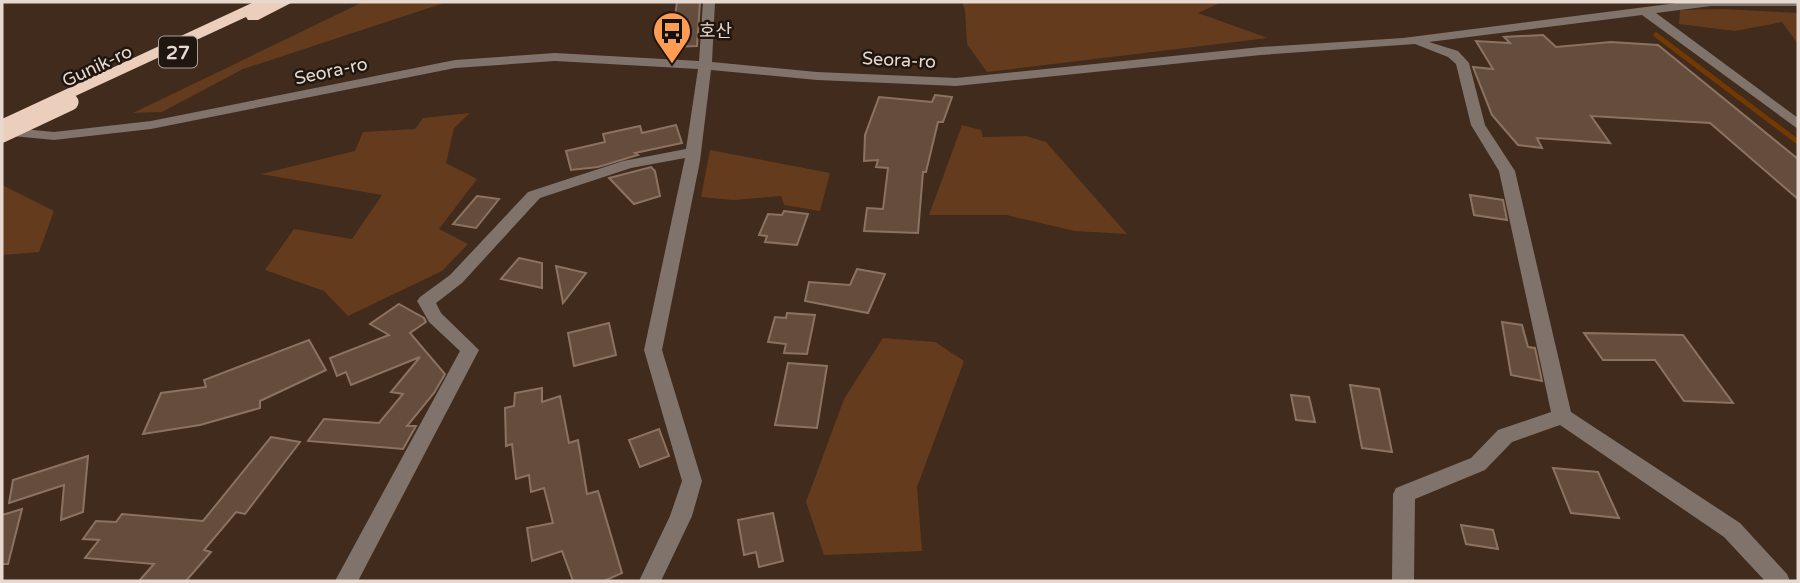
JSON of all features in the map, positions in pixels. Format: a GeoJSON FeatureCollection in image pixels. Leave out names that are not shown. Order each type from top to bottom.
{"type":"FeatureCollection","features":[{"type":"Feature","properties":{"kind":"highway"},"geometry":{"type":"LineString","coordinates":[[2,125],[265,2]]}},
{"type":"Feature","properties":{"kind":"highway","name":"Gunik-ro"},"geometry":{"type":"LineString","coordinates":[[2,132],[286,2]]}},
{"type":"Feature","properties":{"kind":"street"},"geometry":{"type":"LineString","coordinates":[[650,581],[681,516],[692,481],[653,349],[692,152],[705,65],[709,2]]}},
{"type":"Feature","properties":{"kind":"street","name":"Seora-ro"},"geometry":{"type":"LineString","coordinates":[[2,132],[54,136],[150,125],[455,64],[555,57],[705,65],[817,76],[956,82],[1261,51],[1403,42],[1711,2],[1798,2]]}},
{"type":"Feature","properties":{"kind":"street"},"geometry":{"type":"LineString","coordinates":[[1644,10],[1798,125]]}},
{"type":"Feature","properties":{"kind":"street"},"geometry":{"type":"LineString","coordinates":[[1403,42],[1434,46],[1453,54],[1462,63],[1478,125],[1507,171],[1562,416],[1732,530],[1779,581]]}},
{"type":"Feature","properties":{"kind":"street"},"geometry":{"type":"LineString","coordinates":[[346,581],[470,350],[435,317],[426,301],[456,279],[534,195],[628,164],[692,152]]}},
{"type":"Feature","properties":{"kind":"street"},"geometry":{"type":"LineString","coordinates":[[1403,581],[1404,494],[1478,464],[1505,436],[1562,416]]}},
{"type":"Feature","properties":{"kind":"shaded area"},"geometry":{"type":"Polygon","coordinates":[[[363,2],[447,2],[243,69],[162,112],[133,113],[363,2]]]}},
{"type":"Feature","properties":{"kind":"shaded area"},"geometry":{"type":"Polygon","coordinates":[[[962,2],[1222,2],[1198,13],[1268,38],[987,72],[967,44],[962,2]]]}},
{"type":"Feature","properties":{"kind":"shaded area"},"geometry":{"type":"Polygon","coordinates":[[[1680,10],[1798,13],[1798,44],[1782,22],[1735,31],[1679,24],[1680,10]]]}},
{"type":"Feature","properties":{"kind":"shaded area"},"geometry":{"type":"Polygon","coordinates":[[[470,113],[454,128],[446,163],[477,179],[439,229],[468,244],[442,271],[348,316],[324,291],[265,270],[294,229],[352,239],[382,195],[261,174],[355,151],[363,132],[415,129],[423,118],[470,113]]]}},
{"type":"Feature","properties":{"kind":"shaded area"},"geometry":{"type":"Polygon","coordinates":[[[962,125],[981,130],[983,137],[1026,136],[1046,142],[1127,234],[1075,231],[1006,215],[929,215],[962,125]]]}},
{"type":"Feature","properties":{"kind":"shaded area"},"geometry":{"type":"Polygon","coordinates":[[[710,150],[830,173],[820,211],[784,205],[781,196],[733,200],[701,197],[710,150]]]}},
{"type":"Feature","properties":{"kind":"shaded area"},"geometry":{"type":"Polygon","coordinates":[[[2,185],[54,211],[39,252],[2,255],[2,185]]]}},
{"type":"Feature","properties":{"kind":"shaded area"},"geometry":{"type":"Polygon","coordinates":[[[883,338],[935,342],[964,361],[917,487],[922,551],[824,555],[806,502],[844,399],[883,338]]]}},
{"type":"Feature","properties":{"kind":"building"},"geometry":{"type":"Polygon","coordinates":[[[677,2],[700,2],[697,46],[671,47],[677,2]]]}},
{"type":"Feature","properties":{"kind":"building"},"geometry":{"type":"Polygon","coordinates":[[[1543,35],[1556,47],[1611,42],[1658,45],[1798,159],[1798,199],[1710,123],[1591,116],[1610,143],[1537,138],[1542,148],[1518,145],[1492,115],[1473,67],[1493,69],[1476,41],[1510,43],[1504,37],[1543,35]]]}},
{"type":"Feature","properties":{"kind":"building"},"geometry":{"type":"Polygon","coordinates":[[[935,95],[952,97],[943,122],[938,122],[926,172],[923,172],[918,233],[864,231],[867,208],[883,209],[888,168],[876,167],[878,160],[864,161],[865,135],[879,97],[932,102],[935,95]]]}},
{"type":"Feature","properties":{"kind":"building"},"geometry":{"type":"Polygon","coordinates":[[[676,125],[682,143],[635,153],[638,155],[598,167],[571,170],[566,151],[605,142],[603,134],[640,126],[642,133],[676,125]]]}},
{"type":"Feature","properties":{"kind":"building"},"geometry":{"type":"Polygon","coordinates":[[[651,167],[655,171],[660,196],[634,204],[609,178],[651,167]]]}},
{"type":"Feature","properties":{"kind":"building"},"geometry":{"type":"Polygon","coordinates":[[[1470,195],[1503,200],[1507,220],[1474,215],[1470,195]]]}},
{"type":"Feature","properties":{"kind":"building"},"geometry":{"type":"Polygon","coordinates":[[[477,196],[499,199],[476,228],[453,224],[477,196]]]}},
{"type":"Feature","properties":{"kind":"building"},"geometry":{"type":"Polygon","coordinates":[[[784,211],[808,214],[797,245],[765,242],[767,236],[759,235],[768,214],[782,215],[784,211]]]}},
{"type":"Feature","properties":{"kind":"building"},"geometry":{"type":"Polygon","coordinates":[[[519,258],[542,263],[542,288],[501,279],[519,258]]]}},
{"type":"Feature","properties":{"kind":"building"},"geometry":{"type":"Polygon","coordinates":[[[556,266],[586,273],[563,303],[556,266]]]}},
{"type":"Feature","properties":{"kind":"building"},"geometry":{"type":"Polygon","coordinates":[[[857,269],[885,274],[868,313],[805,301],[809,282],[850,285],[857,269]]]}},
{"type":"Feature","properties":{"kind":"building"},"geometry":{"type":"Polygon","coordinates":[[[399,304],[424,318],[426,322],[410,333],[445,374],[434,393],[407,426],[416,426],[403,449],[308,441],[324,419],[379,423],[403,394],[391,392],[420,357],[351,385],[346,372],[337,376],[330,358],[389,335],[370,324],[399,304]]]}},
{"type":"Feature","properties":{"kind":"building"},"geometry":{"type":"Polygon","coordinates":[[[787,313],[815,315],[807,354],[784,353],[786,344],[768,342],[775,317],[786,318],[787,313]]]}},
{"type":"Feature","properties":{"kind":"building"},"geometry":{"type":"Polygon","coordinates":[[[1502,322],[1522,325],[1528,347],[1535,348],[1542,381],[1511,375],[1502,322]]]}},
{"type":"Feature","properties":{"kind":"building"},"geometry":{"type":"Polygon","coordinates":[[[609,323],[616,355],[574,366],[568,333],[609,323]]]}},
{"type":"Feature","properties":{"kind":"building"},"geometry":{"type":"Polygon","coordinates":[[[1584,333],[1683,335],[1733,403],[1684,401],[1655,360],[1603,360],[1584,333]]]}},
{"type":"Feature","properties":{"kind":"building"},"geometry":{"type":"Polygon","coordinates":[[[309,340],[326,370],[260,401],[260,408],[200,425],[143,434],[161,393],[206,387],[204,380],[309,340]]]}},
{"type":"Feature","properties":{"kind":"building"},"geometry":{"type":"Polygon","coordinates":[[[788,363],[827,366],[817,428],[775,425],[788,363]]]}},
{"type":"Feature","properties":{"kind":"building"},"geometry":{"type":"Polygon","coordinates":[[[1350,385],[1379,389],[1392,452],[1362,448],[1350,385]]]}},
{"type":"Feature","properties":{"kind":"building"},"geometry":{"type":"Polygon","coordinates":[[[542,388],[542,402],[560,396],[569,443],[578,440],[587,494],[598,491],[622,573],[604,581],[573,581],[562,551],[532,561],[527,528],[553,523],[544,488],[531,492],[529,475],[516,479],[512,444],[506,446],[505,408],[514,406],[515,393],[542,388]]]}},
{"type":"Feature","properties":{"kind":"building"},"geometry":{"type":"Polygon","coordinates":[[[1291,395],[1309,397],[1315,422],[1296,420],[1291,395]]]}},
{"type":"Feature","properties":{"kind":"building"},"geometry":{"type":"Polygon","coordinates":[[[659,429],[669,456],[640,467],[629,440],[659,429]]]}},
{"type":"Feature","properties":{"kind":"building"},"geometry":{"type":"Polygon","coordinates":[[[271,437],[300,442],[245,514],[236,512],[204,550],[211,552],[186,581],[139,581],[154,564],[85,558],[99,540],[83,539],[96,521],[116,522],[122,514],[203,521],[271,437]]]}},
{"type":"Feature","properties":{"kind":"building"},"geometry":{"type":"Polygon","coordinates":[[[88,456],[83,512],[61,520],[64,485],[9,503],[13,480],[88,456]]]}},
{"type":"Feature","properties":{"kind":"building"},"geometry":{"type":"Polygon","coordinates":[[[1553,468],[1598,472],[1619,518],[1571,513],[1553,468]]]}},
{"type":"Feature","properties":{"kind":"building"},"geometry":{"type":"Polygon","coordinates":[[[22,509],[8,564],[2,564],[2,515],[22,509]]]}},
{"type":"Feature","properties":{"kind":"building"},"geometry":{"type":"Polygon","coordinates":[[[773,513],[783,561],[759,567],[756,552],[744,555],[738,520],[773,513]]]}},
{"type":"Feature","properties":{"kind":"building"},"geometry":{"type":"Polygon","coordinates":[[[1461,525],[1493,530],[1498,549],[1466,544],[1461,525]]]}},
{"type":"Feature","properties":{"kind":"waterway"},"geometry":{"type":"LineString","coordinates":[[1656,35],[1798,142]]}},
{"type":"Feature","properties":{"kind":"place","name":"호산"},"geometry":{"type":"Point","coordinates":[672,65]}}]}
